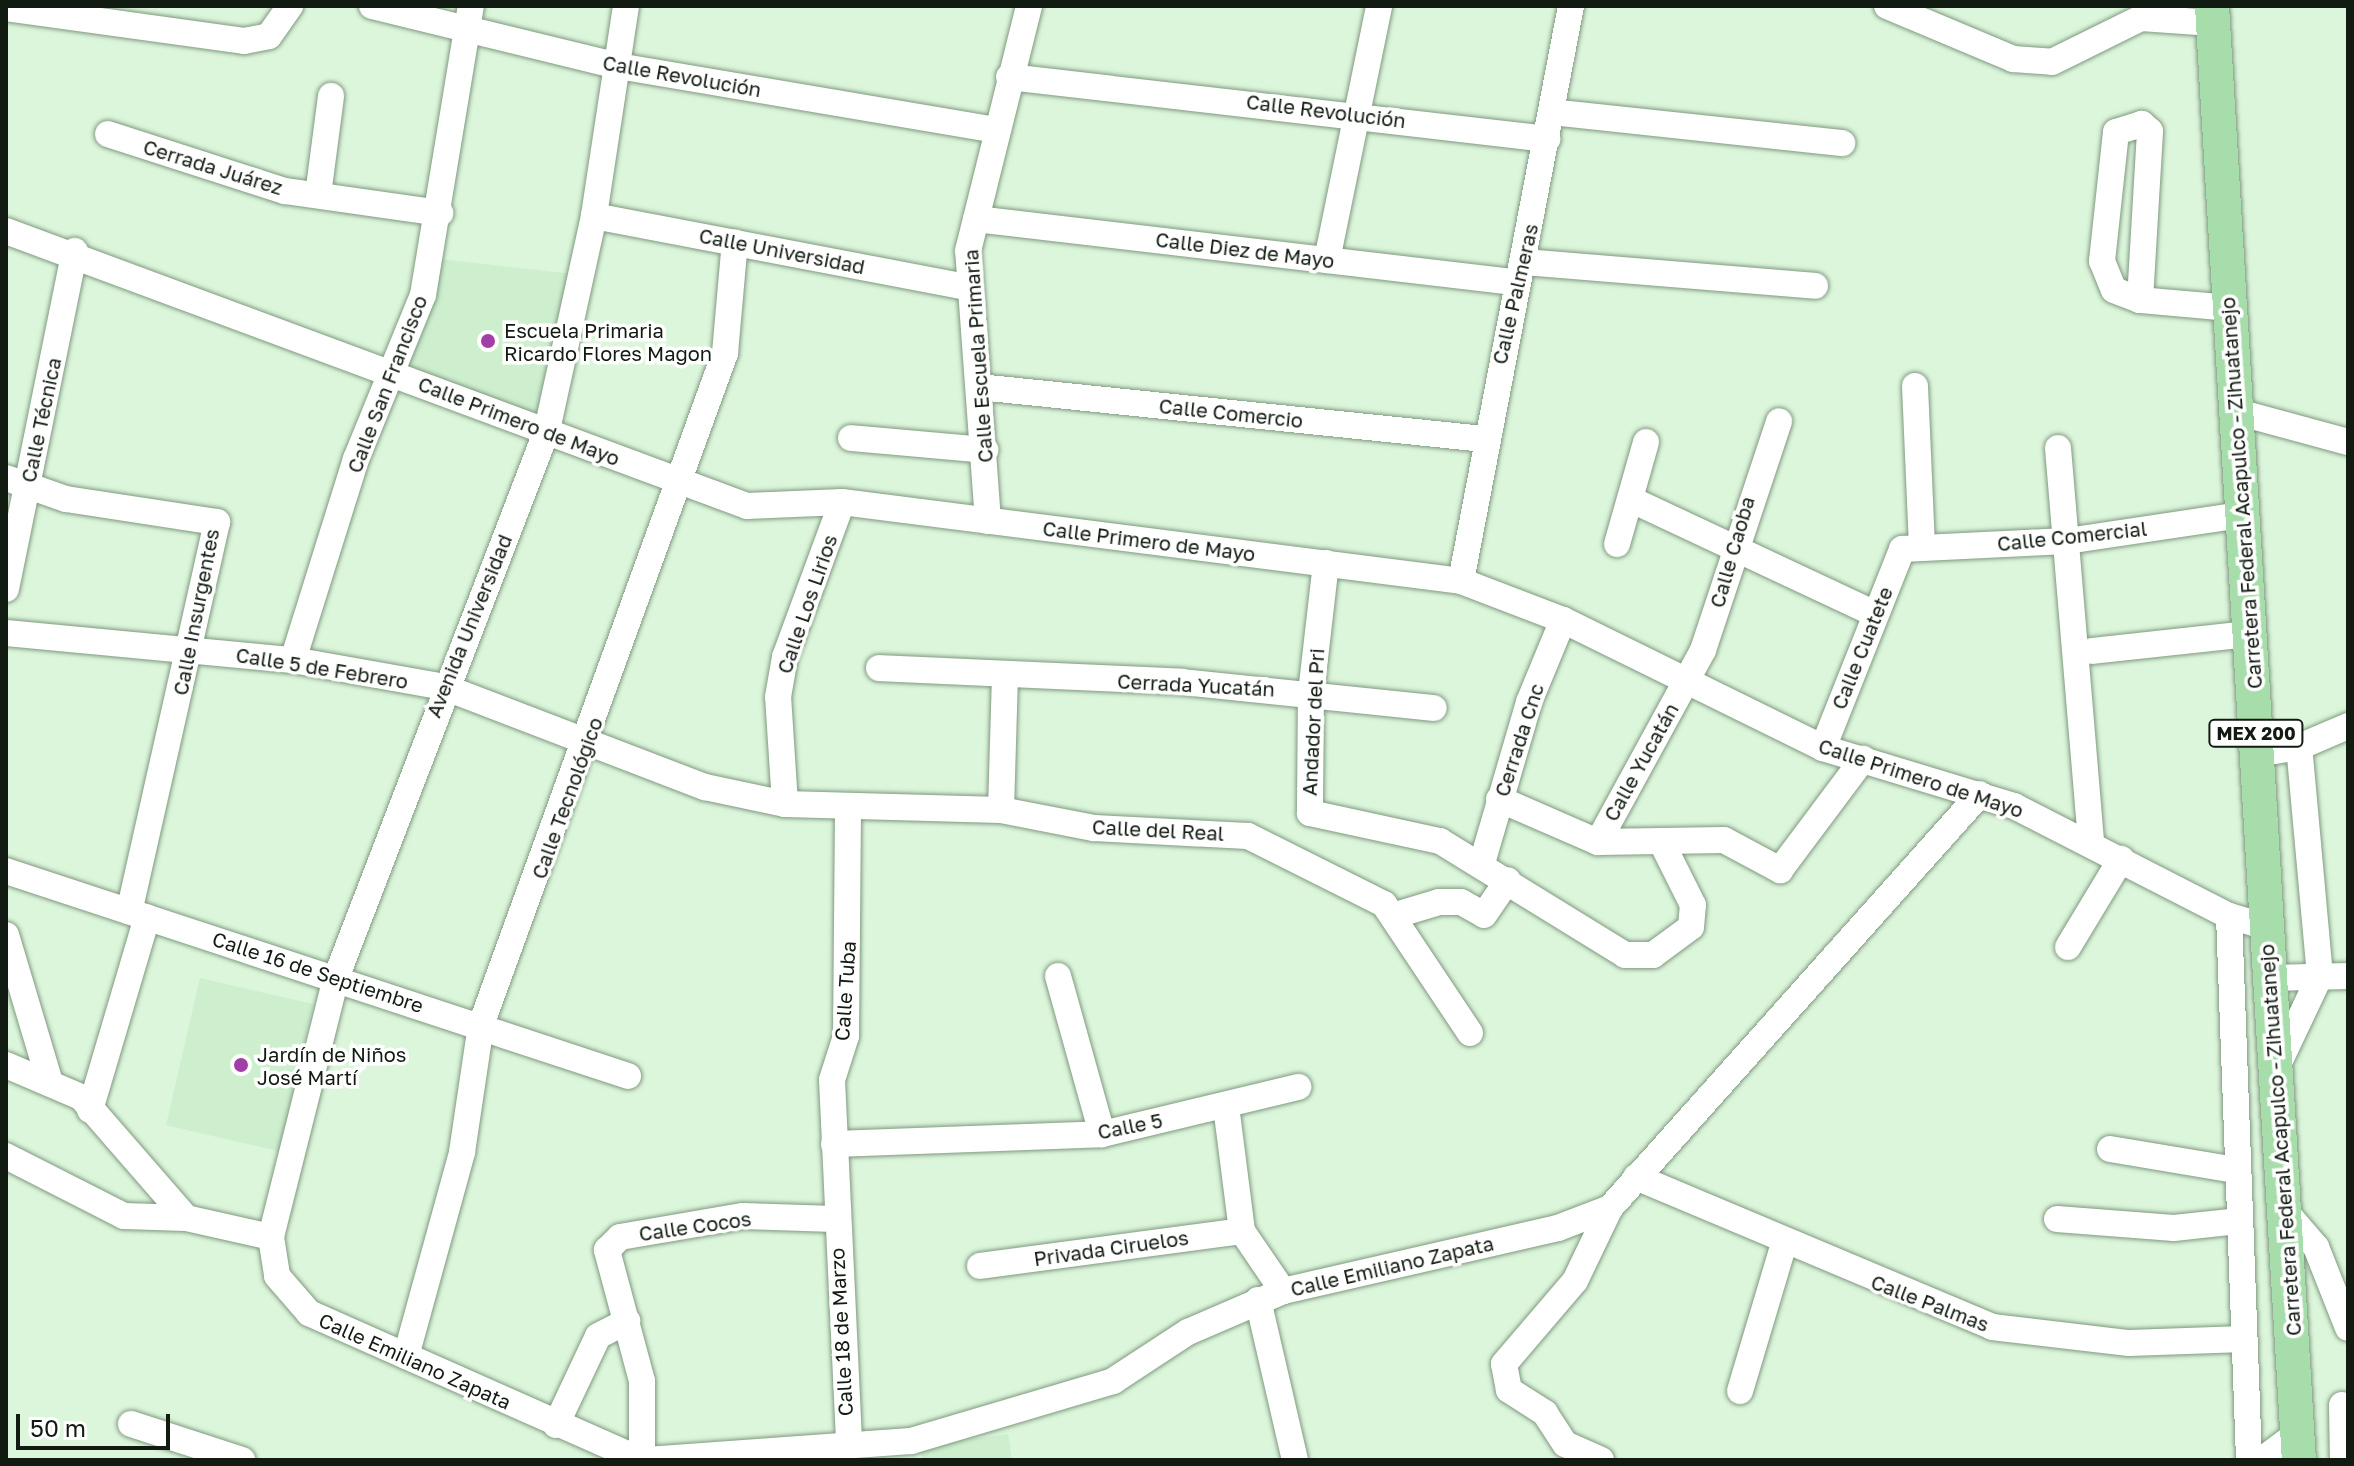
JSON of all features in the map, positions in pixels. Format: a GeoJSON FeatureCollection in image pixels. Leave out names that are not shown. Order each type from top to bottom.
{"type":"FeatureCollection","features":[{"type":"Feature","properties":{"kind":"main road","name":"Carretera Federal Acapulco - Zihuatanejo"},"geometry":{"type":"LineString","coordinates":[[2212,14],[2240,515],[2299,1447]]}},
{"type":"Feature","properties":{"kind":"street"},"geometry":{"type":"LineString","coordinates":[[6,8],[244,41],[269,36],[290,6]]}},
{"type":"Feature","properties":{"kind":"street","name":"Calle Revolución"},"geometry":{"type":"LineString","coordinates":[[372,6],[466,34],[618,66],[995,130]]}},
{"type":"Feature","properties":{"kind":"street","name":"Calle San Francisco"},"geometry":{"type":"LineString","coordinates":[[293,660],[390,372],[423,295],[440,213],[471,6]]}},
{"type":"Feature","properties":{"kind":"street","name":"Avenida Universidad"},"geometry":{"type":"LineString","coordinates":[[271,1237],[336,978],[444,687],[547,430],[594,216],[626,6]]}},
{"type":"Feature","properties":{"kind":"street","name":"Calle Escuela Primaria"},"geometry":{"type":"LineString","coordinates":[[988,521],[985,450],[970,288],[976,219],[995,130],[1029,6]]}},
{"type":"Feature","properties":{"kind":"street"},"geometry":{"type":"LineString","coordinates":[[1327,260],[1353,113],[1379,6]]}},
{"type":"Feature","properties":{"kind":"street","name":"Calle Palmeras"},"geometry":{"type":"LineString","coordinates":[[1461,581],[1484,439],[1547,139],[1571,6]]}},
{"type":"Feature","properties":{"kind":"street"},"geometry":{"type":"LineString","coordinates":[[1900,7],[1962,42],[2013,59],[2052,62],[2145,12],[2212,14]]}},
{"type":"Feature","properties":{"kind":"street","name":"Calle Revolución"},"geometry":{"type":"LineString","coordinates":[[1009,77],[1353,113],[1547,139]]}},
{"type":"Feature","properties":{"kind":"street"},"geometry":{"type":"LineString","coordinates":[[318,195],[331,96]]}},
{"type":"Feature","properties":{"kind":"street"},"geometry":{"type":"LineString","coordinates":[[1551,112],[1842,143]]}},
{"type":"Feature","properties":{"kind":"street"},"geometry":{"type":"LineString","coordinates":[[2140,300],[2150,131],[2142,124],[2116,132],[2102,261],[2114,290],[2140,300],[2229,308]]}},
{"type":"Feature","properties":{"kind":"street","name":"Cerrada Juárez"},"geometry":{"type":"LineString","coordinates":[[108,134],[318,195],[440,213]]}},
{"type":"Feature","properties":{"kind":"street","name":"Calle Universidad"},"geometry":{"type":"LineString","coordinates":[[594,216],[970,288]]}},
{"type":"Feature","properties":{"kind":"street","name":"Calle Diez de Mayo"},"geometry":{"type":"LineString","coordinates":[[976,219],[1327,260],[1815,286]]}},
{"type":"Feature","properties":{"kind":"street","name":"Calle Primero de Mayo"},"geometry":{"type":"LineString","coordinates":[[6,231],[75,251],[747,506],[842,502],[1461,581],[1563,620],[1685,683],[1823,748],[1980,794],[2091,843],[2229,916],[2267,927]]}},
{"type":"Feature","properties":{"kind":"street","name":"Calle Tecnológico"},"geometry":{"type":"LineString","coordinates":[[406,1356],[462,1152],[481,1025],[588,743],[725,353],[735,242]]}},
{"type":"Feature","properties":{"kind":"street","name":"Calle Técnica"},"geometry":{"type":"LineString","coordinates":[[6,589],[16,484],[75,251]]}},
{"type":"Feature","properties":{"kind":"street","name":"Calle Cuatete"},"geometry":{"type":"LineString","coordinates":[[1823,748],[1875,614],[1912,549],[1915,386]]}},
{"type":"Feature","properties":{"kind":"street","name":"Calle Comercio"},"geometry":{"type":"LineString","coordinates":[[979,387],[1484,439]]}},
{"type":"Feature","properties":{"kind":"street"},"geometry":{"type":"LineString","coordinates":[[2234,411],[2348,442]]}},
{"type":"Feature","properties":{"kind":"street","name":"Calle Caoba"},"geometry":{"type":"LineString","coordinates":[[1685,683],[1779,421]]}},
{"type":"Feature","properties":{"kind":"street"},"geometry":{"type":"LineString","coordinates":[[851,438],[985,450]]}},
{"type":"Feature","properties":{"kind":"street"},"geometry":{"type":"LineString","coordinates":[[1617,544],[1646,442]]}},
{"type":"Feature","properties":{"kind":"street"},"geometry":{"type":"LineString","coordinates":[[2058,448],[2091,843]]}},
{"type":"Feature","properties":{"kind":"street","name":"Calle Insurgentes"},"geometry":{"type":"LineString","coordinates":[[16,484],[217,522],[138,914],[90,1110]]}},
{"type":"Feature","properties":{"kind":"street"},"geometry":{"type":"LineString","coordinates":[[1632,500],[1875,614]]}},
{"type":"Feature","properties":{"kind":"street","name":"Calle Los Lirios"},"geometry":{"type":"LineString","coordinates":[[785,804],[778,697],[785,657],[842,502]]}},
{"type":"Feature","properties":{"kind":"street","name":"Calle Comercial"},"geometry":{"type":"LineString","coordinates":[[1912,549],[2067,541],[2240,515]]}},
{"type":"Feature","properties":{"kind":"street","name":"Andador del Pri"},"geometry":{"type":"LineString","coordinates":[[1326,563],[1311,692],[1310,813],[1440,841],[1482,863],[1625,955],[1653,955],[1691,927],[1693,905],[1662,843]]}},
{"type":"Feature","properties":{"kind":"street","name":"Cerrada Cnc"},"geometry":{"type":"LineString","coordinates":[[1482,863],[1499,799],[1563,620]]}},
{"type":"Feature","properties":{"kind":"street","name":"Calle 5 de Febrero"},"geometry":{"type":"LineString","coordinates":[[6,633],[293,660],[444,687],[705,787],[785,804],[848,810],[1001,810]]}},
{"type":"Feature","properties":{"kind":"street"},"geometry":{"type":"LineString","coordinates":[[2092,651],[2249,634]]}},
{"type":"Feature","properties":{"kind":"street","name":"Cerrada Yucatán"},"geometry":{"type":"LineString","coordinates":[[879,668],[1005,678],[1311,692],[1434,708]]}},
{"type":"Feature","properties":{"kind":"street"},"geometry":{"type":"LineString","coordinates":[[1001,810],[1005,678]]}},
{"type":"Feature","properties":{"kind":"street","name":"Calle Yucatán"},"geometry":{"type":"LineString","coordinates":[[1598,842],[1685,683]]}},
{"type":"Feature","properties":{"kind":"street"},"geometry":{"type":"LineString","coordinates":[[2257,754],[2299,747],[2348,726]]}},
{"type":"Feature","properties":{"kind":"street"},"geometry":{"type":"LineString","coordinates":[[2275,1071],[2320,976],[2299,747]]}},
{"type":"Feature","properties":{"kind":"street"},"geometry":{"type":"LineString","coordinates":[[1499,799],[1598,842],[1724,840],[1780,870],[1863,759]]}},
{"type":"Feature","properties":{"kind":"street","name":"Calle Emiliano Zapata"},"geometry":{"type":"LineString","coordinates":[[271,1237],[277,1276],[309,1313],[556,1425],[642,1460],[849,1445],[914,1451],[1113,1381],[1188,1332],[1283,1291],[1558,1228],[1610,1208],[1980,794]]}},
{"type":"Feature","properties":{"kind":"street","name":"Calle Tuba"},"geometry":{"type":"LineString","coordinates":[[835,1219],[832,1080],[846,1036],[850,972],[848,810]]}},
{"type":"Feature","properties":{"kind":"street","name":"Calle del Real"},"geometry":{"type":"LineString","coordinates":[[1001,810],[1094,828],[1248,836],[1301,857],[1396,915],[1470,1033]]}},
{"type":"Feature","properties":{"kind":"street"},"geometry":{"type":"LineString","coordinates":[[2068,947],[2121,859]]}},
{"type":"Feature","properties":{"kind":"street","name":"Calle 16 de Septiembre"},"geometry":{"type":"LineString","coordinates":[[6,871],[481,1025],[628,1076]]}},
{"type":"Feature","properties":{"kind":"street"},"geometry":{"type":"LineString","coordinates":[[1396,915],[1439,902],[1461,902],[1484,915],[1508,880]]}},
{"type":"Feature","properties":{"kind":"street"},"geometry":{"type":"LineString","coordinates":[[2229,916],[2249,1460]]}},
{"type":"Feature","properties":{"kind":"street"},"geometry":{"type":"LineString","coordinates":[[6,935],[49,1079]]}},
{"type":"Feature","properties":{"kind":"street"},"geometry":{"type":"LineString","coordinates":[[1058,976],[1102,1134]]}},
{"type":"Feature","properties":{"kind":"street"},"geometry":{"type":"LineString","coordinates":[[2270,978],[2348,976]]}},
{"type":"Feature","properties":{"kind":"street"},"geometry":{"type":"LineString","coordinates":[[6,1065],[49,1079],[90,1110],[186,1218]]}},
{"type":"Feature","properties":{"kind":"street","name":"Calle 5"},"geometry":{"type":"LineString","coordinates":[[834,1144],[1102,1134],[1298,1087]]}},
{"type":"Feature","properties":{"kind":"street"},"geometry":{"type":"LineString","coordinates":[[1226,1106],[1242,1231],[1283,1291]]}},
{"type":"Feature","properties":{"kind":"street"},"geometry":{"type":"LineString","coordinates":[[2110,1149],[2236,1170]]}},
{"type":"Feature","properties":{"kind":"street"},"geometry":{"type":"LineString","coordinates":[[6,1156],[124,1216],[186,1218],[271,1237]]}},
{"type":"Feature","properties":{"kind":"street","name":"Calle Palmas"},"geometry":{"type":"LineString","coordinates":[[1636,1177],[1784,1243],[1992,1327],[2129,1343],[2244,1339]]}},
{"type":"Feature","properties":{"kind":"street"},"geometry":{"type":"LineString","coordinates":[[1601,1460],[1565,1452],[1545,1413],[1509,1390],[1504,1364],[1575,1281],[1610,1208]]}},
{"type":"Feature","properties":{"kind":"street"},"geometry":{"type":"LineString","coordinates":[[2285,1211],[2316,1247],[2348,1328]]}},
{"type":"Feature","properties":{"kind":"street","name":"Calle Cocos"},"geometry":{"type":"LineString","coordinates":[[627,1321],[607,1250],[620,1237],[743,1216],[835,1219]]}},
{"type":"Feature","properties":{"kind":"street","name":"Calle 18 de Marzo"},"geometry":{"type":"LineString","coordinates":[[835,1219],[849,1445]]}},
{"type":"Feature","properties":{"kind":"street"},"geometry":{"type":"LineString","coordinates":[[2057,1219],[2174,1228],[2238,1221]]}},
{"type":"Feature","properties":{"kind":"street","name":"Privada Ciruelos"},"geometry":{"type":"LineString","coordinates":[[980,1266],[1242,1231]]}},
{"type":"Feature","properties":{"kind":"street"},"geometry":{"type":"LineString","coordinates":[[1740,1391],[1784,1243]]}},
{"type":"Feature","properties":{"kind":"street"},"geometry":{"type":"LineString","coordinates":[[1258,1300],[1295,1460]]}},
{"type":"Feature","properties":{"kind":"street"},"geometry":{"type":"LineString","coordinates":[[556,1425],[598,1336],[627,1321],[642,1381],[642,1460]]}},
{"type":"Feature","properties":{"kind":"street"},"geometry":{"type":"LineString","coordinates":[[2342,1405],[2343,1460]]}},
{"type":"Feature","properties":{"kind":"street"},"geometry":{"type":"LineString","coordinates":[[131,1424],[193,1454],[242,1460]]}},
{"type":"Feature","properties":{"kind":"street"},"geometry":{"type":"LineString","coordinates":[[2262,1460],[2299,1447]]}},
{"type":"Feature","properties":{"kind":"shaded area","name":"Escuela Primaria Ricardo Flores Magon"},"geometry":{"type":"Polygon","coordinates":[[[440,259],[573,274],[541,417],[407,370],[440,259]]]}},
{"type":"Feature","properties":{"kind":"shaded area","name":"Jardín de Niños José Martí"},"geometry":{"type":"Polygon","coordinates":[[[200,978],[313,1004],[279,1151],[166,1125],[200,978]]]}},
{"type":"Feature","properties":{"kind":"shaded area"},"geometry":{"type":"Polygon","coordinates":[[[1008,1434],[1012,1460],[923,1460],[920,1446],[1008,1434]]]}},
{"type":"Feature","properties":{"kind":"place","name":"Escuela Primaria Ricardo Flores Magon"},"geometry":{"type":"Point","coordinates":[488,341]}},
{"type":"Feature","properties":{"kind":"place","name":"Jardín de Niños José Martí"},"geometry":{"type":"Point","coordinates":[241,1065]}}]}
